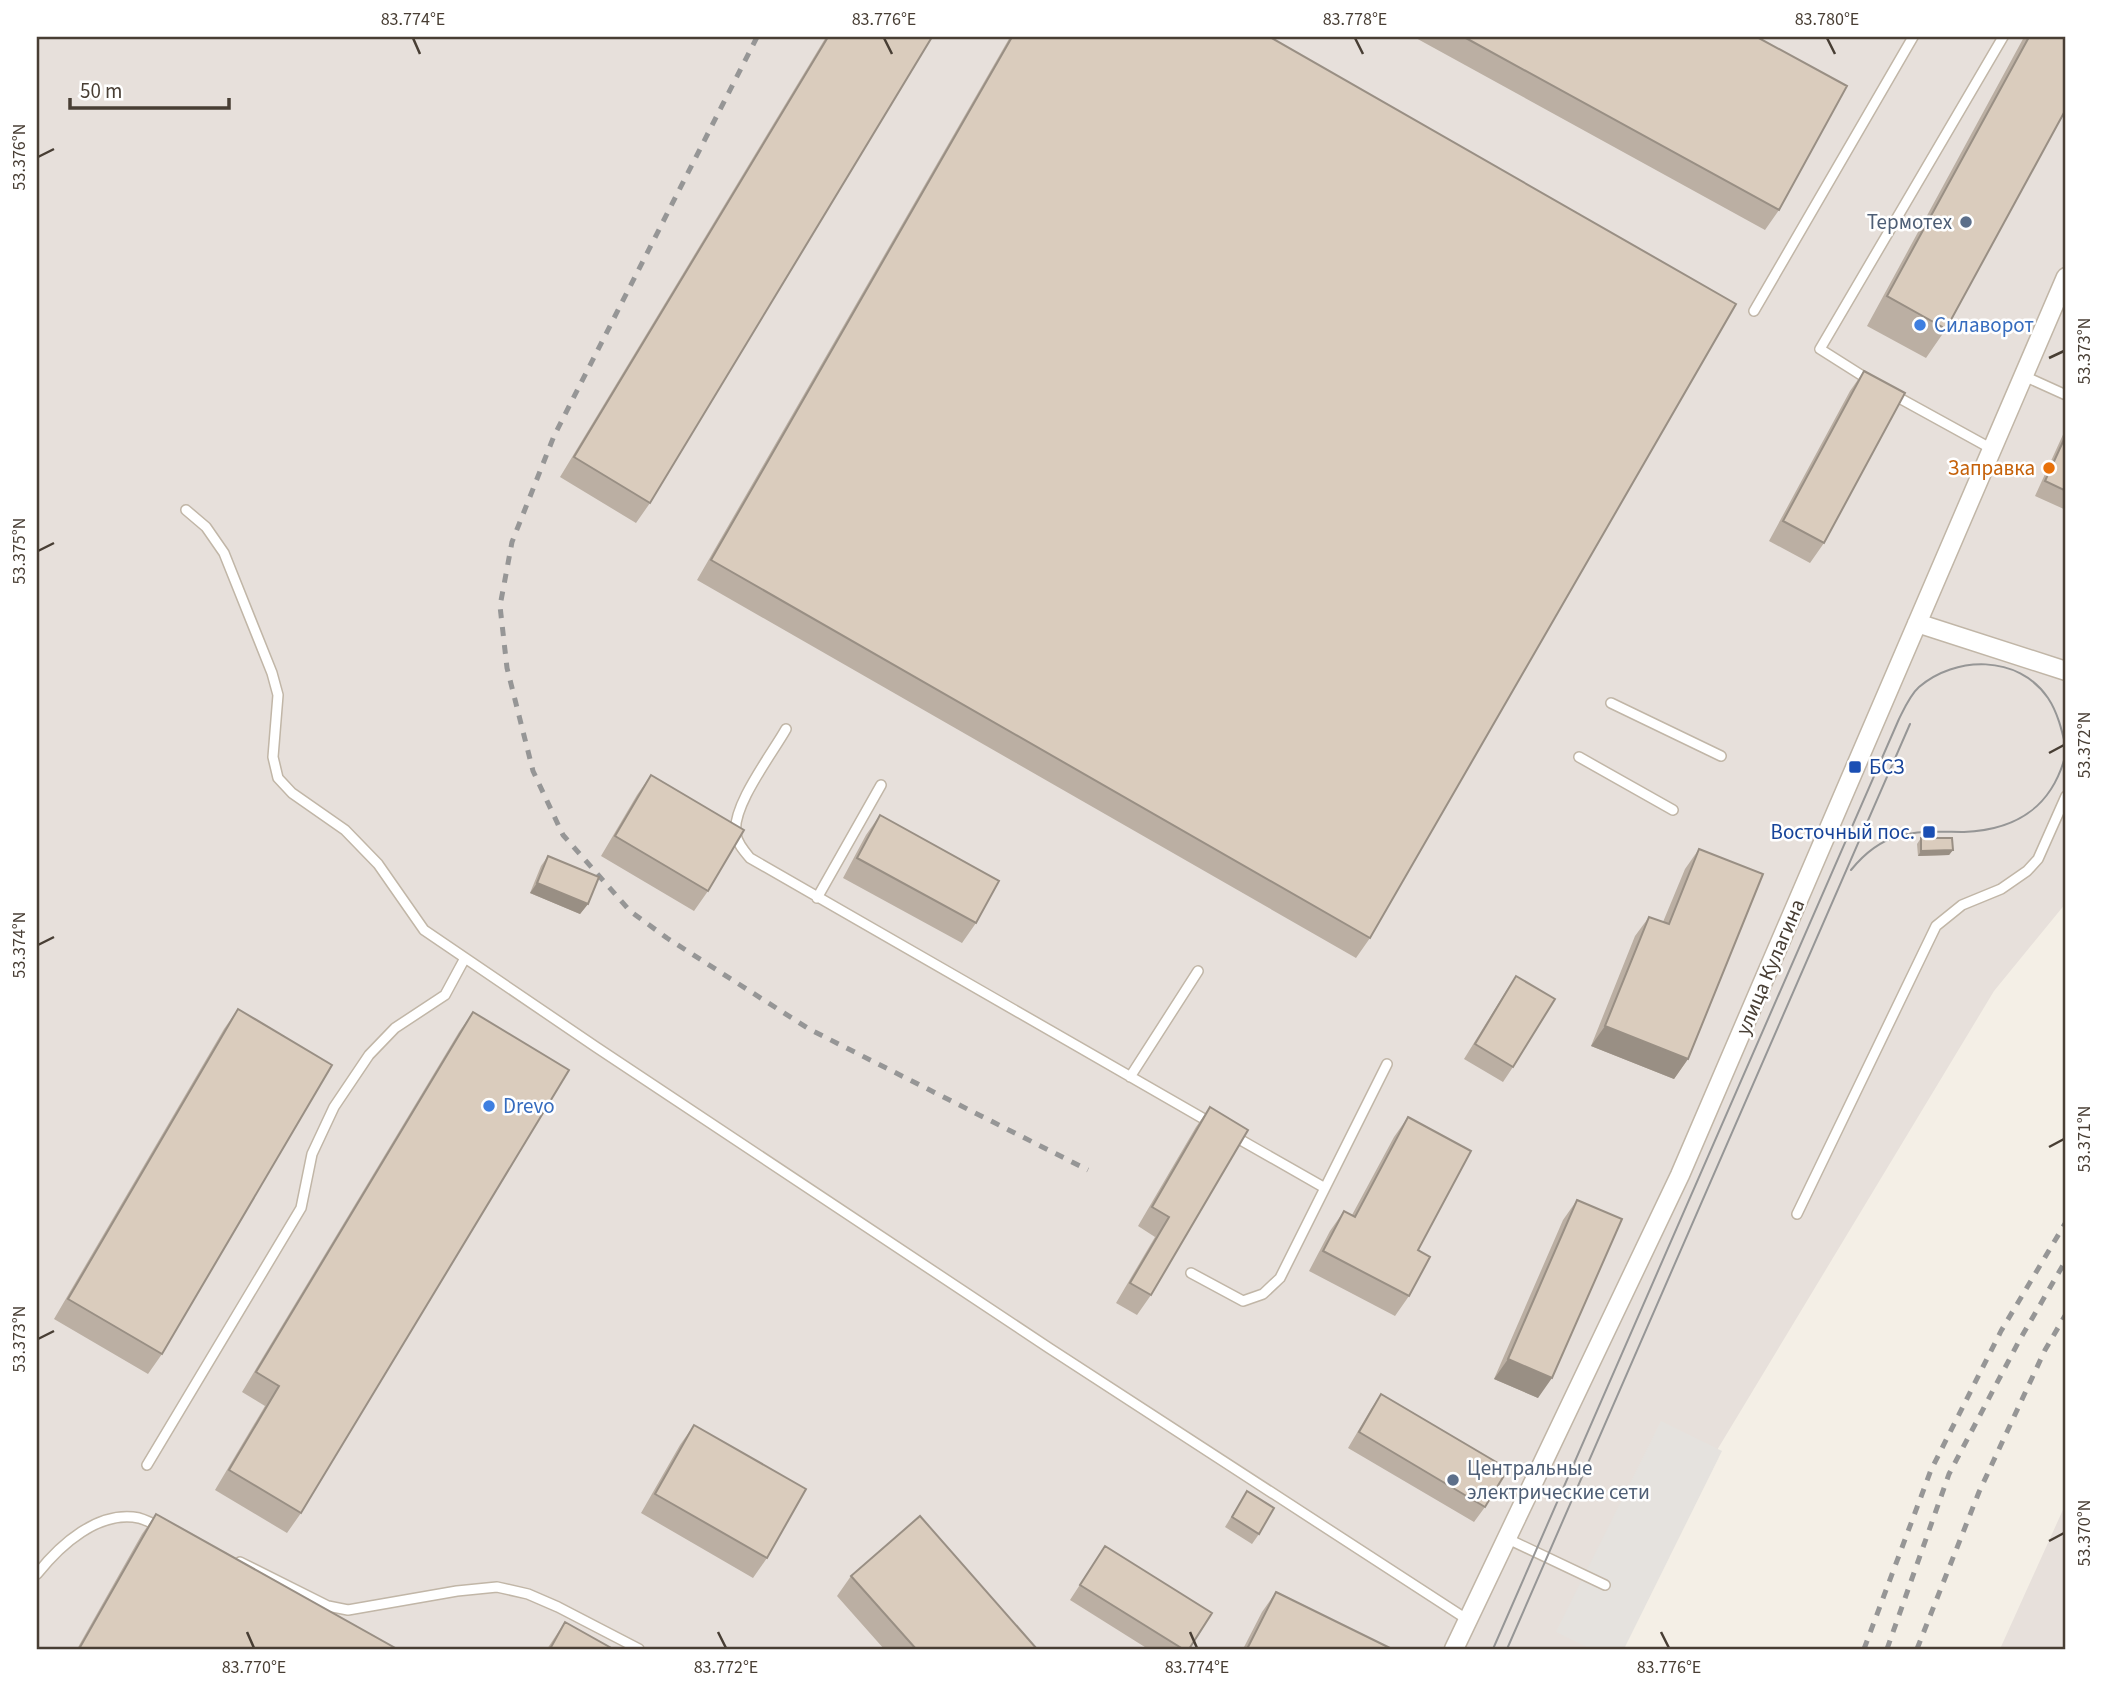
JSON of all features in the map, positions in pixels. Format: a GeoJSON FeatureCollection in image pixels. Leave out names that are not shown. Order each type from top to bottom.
{"type":"FeatureCollection","features":[{"type":"Feature","properties":{"kind":"street","name":"улица Кулагина"},"geometry":{"type":"LineString","coordinates":[[1454,1649],[1680,1175],[2066,277]]}},
{"type":"Feature","properties":{"kind":"street"},"geometry":{"type":"LineString","coordinates":[[1917,623],[2066,671]]}},
{"type":"Feature","properties":{"kind":"lane"},"geometry":{"type":"LineString","coordinates":[[1754,311],[1913,37]]}},
{"type":"Feature","properties":{"kind":"lane"},"geometry":{"type":"LineString","coordinates":[[1875,383],[1820,349],[2003,37]]}},
{"type":"Feature","properties":{"kind":"lane"},"geometry":{"type":"LineString","coordinates":[[2024,376],[2066,396]]}},
{"type":"Feature","properties":{"kind":"lane"},"geometry":{"type":"LineString","coordinates":[[1886,390],[1992,449]]}},
{"type":"Feature","properties":{"kind":"lane"},"geometry":{"type":"LineString","coordinates":[[186,510],[206,527],[224,553],[272,673],[278,695],[272,757],[278,778],[292,793],[345,830],[378,864],[424,930],[1037,1340],[1468,1620]]}},
{"type":"Feature","properties":{"kind":"lane"},"geometry":{"type":"LineString","coordinates":[[1611,703],[1721,756]]}},
{"type":"Feature","properties":{"kind":"lane"},"geometry":{"type":"LineString","coordinates":[[786,729],[738,808],[736,834],[740,846],[750,858],[1215,1125]]}},
{"type":"Feature","properties":{"kind":"lane"},"geometry":{"type":"LineString","coordinates":[[1579,757],[1673,810]]}},
{"type":"Feature","properties":{"kind":"lane"},"geometry":{"type":"LineString","coordinates":[[817,898],[881,785]]}},
{"type":"Feature","properties":{"kind":"lane"},"geometry":{"type":"LineString","coordinates":[[1797,1214],[1936,926],[1962,905],[2001,889],[2027,872],[2038,859],[2066,796]]}},
{"type":"Feature","properties":{"kind":"lane"},"geometry":{"type":"LineString","coordinates":[[147,1465],[301,1208],[312,1154],[334,1107],[369,1055],[395,1028],[445,995],[465,958]]}},
{"type":"Feature","properties":{"kind":"lane"},"geometry":{"type":"LineString","coordinates":[[1130,1077],[1198,971]]}},
{"type":"Feature","properties":{"kind":"lane"},"geometry":{"type":"LineString","coordinates":[[1191,1273],[1243,1301],[1263,1294],[1279,1278],[1387,1064]]}},
{"type":"Feature","properties":{"kind":"lane"},"geometry":{"type":"LineString","coordinates":[[1227,1132],[1325,1188]]}},
{"type":"Feature","properties":{"kind":"lane"},"geometry":{"type":"LineString","coordinates":[[37,1574],[78,1534],[102,1521],[117,1517],[140,1518],[165,1529]]}},
{"type":"Feature","properties":{"kind":"lane"},"geometry":{"type":"LineString","coordinates":[[1508,1539],[1605,1585]]}},
{"type":"Feature","properties":{"kind":"lane"},"geometry":{"type":"LineString","coordinates":[[228,1556],[328,1606],[348,1610],[497,1587],[528,1594],[639,1649]]}},
{"type":"Feature","properties":{"kind":"shaded area"},"geometry":{"type":"Polygon","coordinates":[[[37,37],[2066,37],[2066,903],[1994,991],[1597,1649],[37,1649],[37,37]]]}},
{"type":"Feature","properties":{"kind":"shaded area"},"geometry":{"type":"Polygon","coordinates":[[[1661,1421],[1722,1451],[1624,1649],[1591,1649],[1556,1632],[1661,1421]]]}},
{"type":"Feature","properties":{"kind":"shaded area"},"geometry":{"type":"Polygon","coordinates":[[[2066,1503],[2066,1649],[2000,1649],[2066,1503]]]}},
{"type":"Feature","properties":{"kind":"building"},"geometry":{"type":"Polygon","coordinates":[[[828,37],[932,37],[650,503],[574,457],[828,37]]]}},
{"type":"Feature","properties":{"kind":"building"},"geometry":{"type":"Polygon","coordinates":[[[1012,37],[1270,37],[1736,304],[1370,938],[711,560],[1012,37]]]}},
{"type":"Feature","properties":{"kind":"building"},"geometry":{"type":"Polygon","coordinates":[[[1464,37],[1757,37],[1847,86],[1779,210],[1464,37]]]}},
{"type":"Feature","properties":{"kind":"building"},"geometry":{"type":"Polygon","coordinates":[[[2029,37],[2066,37],[2066,109],[1946,329],[1887,296],[2029,37]]]}},
{"type":"Feature","properties":{"kind":"building"},"geometry":{"type":"Polygon","coordinates":[[[1864,371],[1905,393],[1824,543],[1783,521],[1864,371]]]}},
{"type":"Feature","properties":{"kind":"building"},"geometry":{"type":"Polygon","coordinates":[[[2066,435],[2066,491],[2045,481],[2066,435]]]}},
{"type":"Feature","properties":{"kind":"building"},"geometry":{"type":"Polygon","coordinates":[[[651,775],[744,830],[708,891],[615,836],[651,775]]]}},
{"type":"Feature","properties":{"kind":"building"},"geometry":{"type":"Polygon","coordinates":[[[880,815],[999,881],[976,923],[857,858],[880,815]]]}},
{"type":"Feature","properties":{"kind":"building"},"geometry":{"type":"Polygon","coordinates":[[[1921,838],[1952,838],[1953,850],[1921,851],[1921,838]]]}},
{"type":"Feature","properties":{"kind":"building"},"geometry":{"type":"Polygon","coordinates":[[[1699,849],[1763,874],[1688,1059],[1605,1026],[1649,917],[1669,924],[1699,849]]]}},
{"type":"Feature","properties":{"kind":"building"},"geometry":{"type":"Polygon","coordinates":[[[548,856],[599,877],[588,904],[537,883],[548,856]]]}},
{"type":"Feature","properties":{"kind":"building"},"geometry":{"type":"Polygon","coordinates":[[[1516,976],[1555,999],[1513,1067],[1475,1044],[1516,976]]]}},
{"type":"Feature","properties":{"kind":"building"},"geometry":{"type":"Polygon","coordinates":[[[238,1009],[332,1065],[162,1354],[68,1299],[238,1009]]]}},
{"type":"Feature","properties":{"kind":"building"},"geometry":{"type":"Polygon","coordinates":[[[473,1012],[569,1070],[301,1513],[229,1470],[279,1386],[256,1372],[473,1012]]]}},
{"type":"Feature","properties":{"kind":"building"},"geometry":{"type":"Polygon","coordinates":[[[1210,1107],[1248,1130],[1151,1295],[1130,1283],[1169,1217],[1152,1207],[1210,1107]]]}},
{"type":"Feature","properties":{"kind":"building"},"geometry":{"type":"Polygon","coordinates":[[[1408,1117],[1471,1151],[1418,1250],[1430,1257],[1409,1296],[1323,1251],[1344,1211],[1355,1217],[1408,1117]]]}},
{"type":"Feature","properties":{"kind":"building"},"geometry":{"type":"Polygon","coordinates":[[[1577,1200],[1622,1219],[1552,1378],[1508,1359],[1577,1200]]]}},
{"type":"Feature","properties":{"kind":"building"},"geometry":{"type":"Polygon","coordinates":[[[1381,1394],[1508,1469],[1485,1507],[1359,1432],[1381,1394]]]}},
{"type":"Feature","properties":{"kind":"building"},"geometry":{"type":"Polygon","coordinates":[[[694,1425],[806,1489],[767,1558],[655,1494],[694,1425]]]}},
{"type":"Feature","properties":{"kind":"building"},"geometry":{"type":"Polygon","coordinates":[[[1247,1491],[1274,1508],[1259,1534],[1232,1517],[1247,1491]]]}},
{"type":"Feature","properties":{"kind":"building"},"geometry":{"type":"Polygon","coordinates":[[[156,1514],[397,1649],[79,1649],[156,1514]]]}},
{"type":"Feature","properties":{"kind":"building"},"geometry":{"type":"Polygon","coordinates":[[[920,1516],[1037,1649],[916,1649],[851,1576],[920,1516]]]}},
{"type":"Feature","properties":{"kind":"building"},"geometry":{"type":"Polygon","coordinates":[[[1105,1546],[1212,1613],[1189,1649],[1183,1649],[1080,1585],[1105,1546]]]}},
{"type":"Feature","properties":{"kind":"building"},"geometry":{"type":"Polygon","coordinates":[[[1276,1592],[1392,1649],[1247,1649],[1276,1592]]]}},
{"type":"Feature","properties":{"kind":"building"},"geometry":{"type":"Polygon","coordinates":[[[565,1622],[613,1649],[550,1649],[565,1622]]]}},
{"type":"Feature","properties":{"kind":"tram line"},"geometry":{"type":"LineString","coordinates":[[1493,1649],[1910,698],[1919,687],[1950,669],[1986,664],[2003,667],[2020,673],[2048,698],[2057,716],[2066,748]]}},
{"type":"Feature","properties":{"kind":"tram line"},"geometry":{"type":"LineString","coordinates":[[1507,1649],[1910,724]]}},
{"type":"Feature","properties":{"kind":"tram line"},"geometry":{"type":"LineString","coordinates":[[1851,870],[1873,849],[1899,836],[1923,832],[1983,830],[2017,820],[2042,801],[2060,772],[2066,753]]}},
{"type":"Feature","properties":{"kind":"railway"},"geometry":{"type":"LineString","coordinates":[[757,37],[554,436],[512,542],[500,606],[507,668],[533,771],[563,835],[630,911],[667,938],[809,1029],[1088,1170]]}},
{"type":"Feature","properties":{"kind":"railway"},"geometry":{"type":"LineString","coordinates":[[1864,1649],[1931,1470],[2001,1331],[2066,1222]]}},
{"type":"Feature","properties":{"kind":"railway"},"geometry":{"type":"LineString","coordinates":[[1887,1649],[1949,1474],[2019,1341],[2066,1260]]}},
{"type":"Feature","properties":{"kind":"railway"},"geometry":{"type":"LineString","coordinates":[[1917,1649],[1979,1492],[2045,1350],[2066,1314]]}},
{"type":"Feature","properties":{"kind":"place","name":"Термотех"},"geometry":{"type":"Point","coordinates":[1966,222]}},
{"type":"Feature","properties":{"kind":"place","name":"Силаворот"},"geometry":{"type":"Point","coordinates":[1920,325]}},
{"type":"Feature","properties":{"kind":"place","name":"Заправка"},"geometry":{"type":"Point","coordinates":[2049,468]}},
{"type":"Feature","properties":{"kind":"place","name":"БСЗ"},"geometry":{"type":"Point","coordinates":[1855,767]}},
{"type":"Feature","properties":{"kind":"place","name":"Восточный пос."},"geometry":{"type":"Point","coordinates":[1929,832]}},
{"type":"Feature","properties":{"kind":"place","name":"Drevo"},"geometry":{"type":"Point","coordinates":[489,1106]}},
{"type":"Feature","properties":{"kind":"place","name":"Центральные электрические сети"},"geometry":{"type":"Point","coordinates":[1453,1480]}}]}
